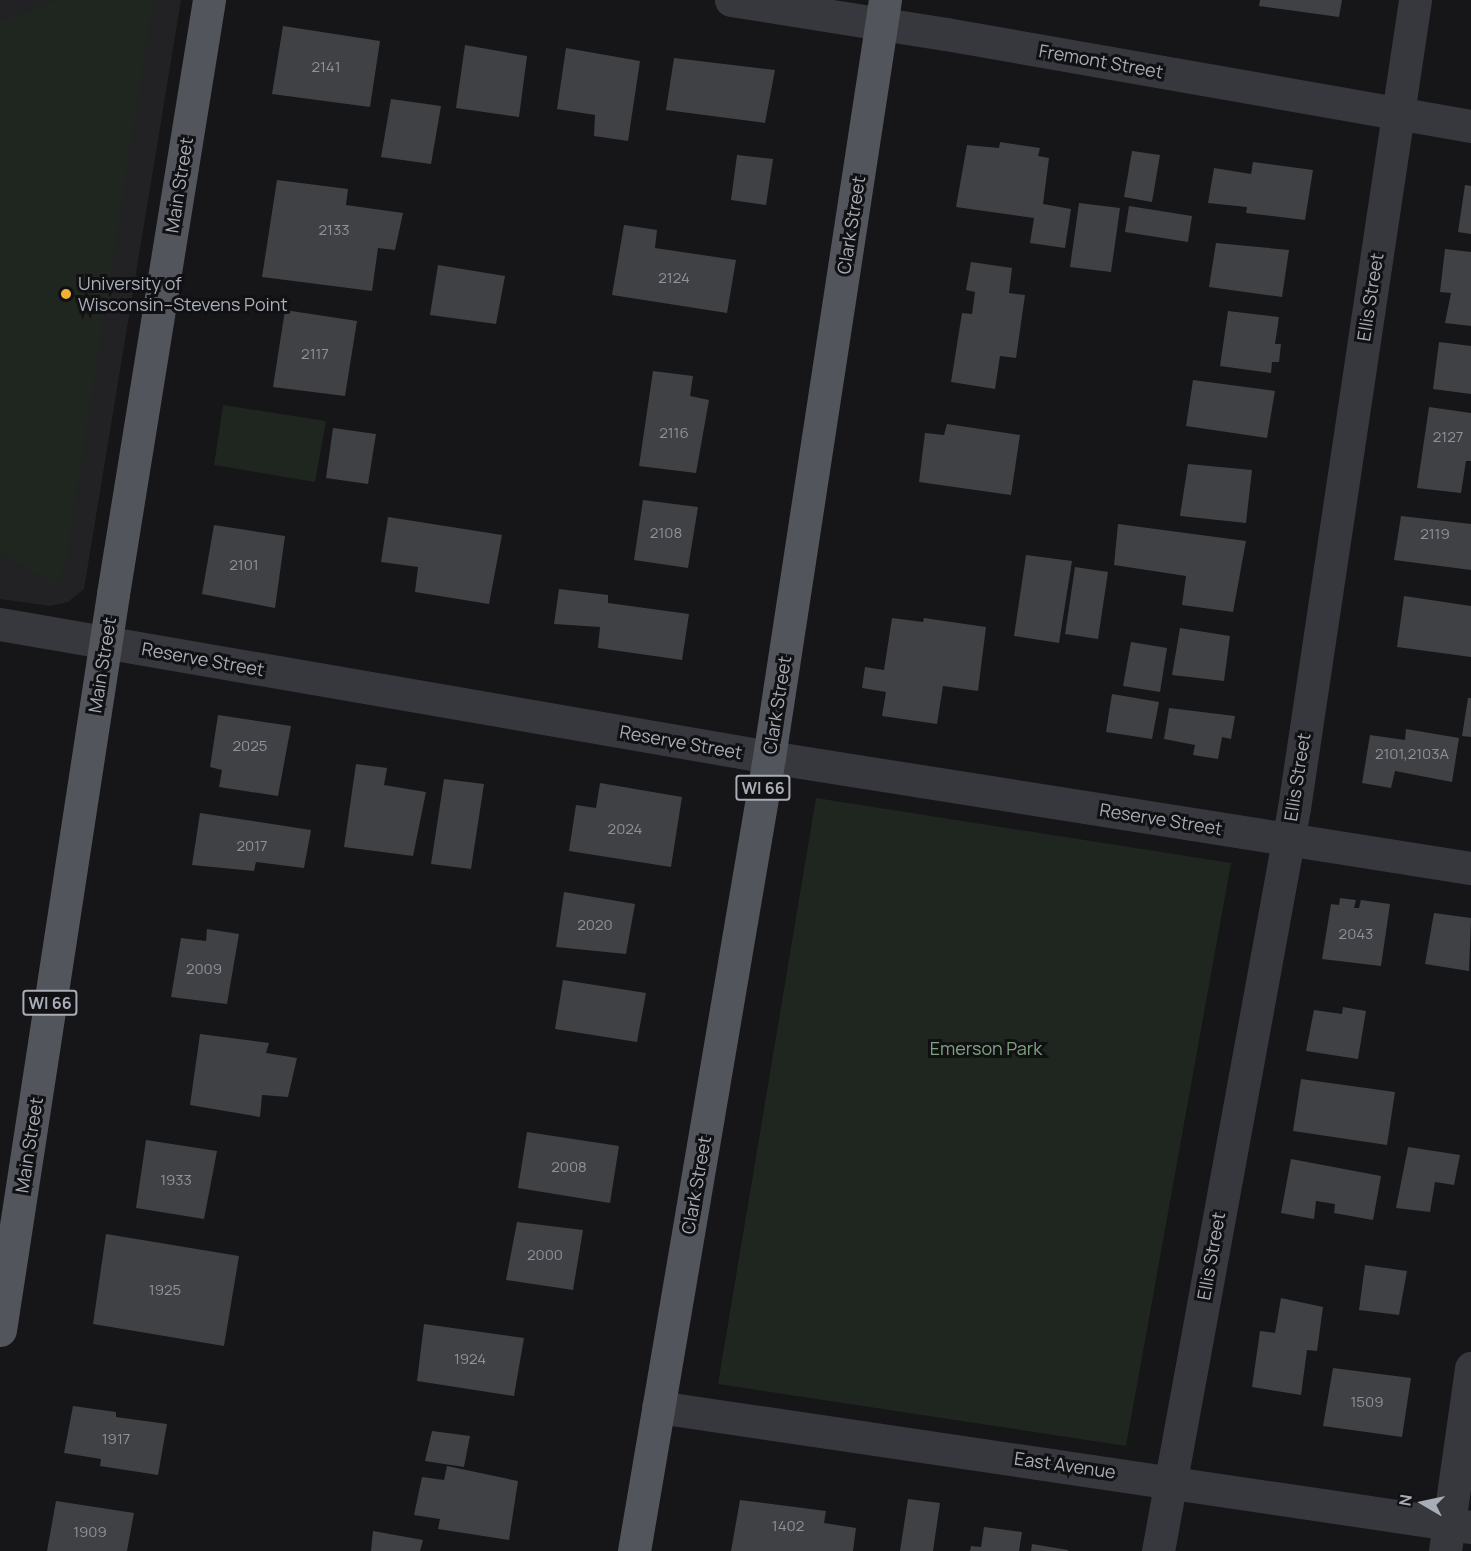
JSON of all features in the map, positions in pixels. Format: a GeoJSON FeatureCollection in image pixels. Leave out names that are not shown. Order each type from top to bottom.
{"type":"FeatureCollection","features":[{"type":"Feature","properties":{"kind":"main road","name":"Main Street"},"geometry":{"type":"LineString","coordinates":[[0,1330],[208,0]]}},
{"type":"Feature","properties":{"kind":"main road","name":"Clark Street"},"geometry":{"type":"LineString","coordinates":[[634,1551],[769,757],[884,12]]}},
{"type":"Feature","properties":{"kind":"street","name":"Fremont Street"},"geometry":{"type":"LineString","coordinates":[[731,0],[884,12],[1471,126]]}},
{"type":"Feature","properties":{"kind":"street","name":"Ellis Street"},"geometry":{"type":"LineString","coordinates":[[1158,1551],[1287,838],[1415,0]]}},
{"type":"Feature","properties":{"kind":"street","name":"Reserve Street"},"geometry":{"type":"LineString","coordinates":[[0,624],[769,757],[1471,868]]}},
{"type":"Feature","properties":{"kind":"street"},"geometry":{"type":"LineString","coordinates":[[1455,1534],[1471,1368]]}},
{"type":"Feature","properties":{"kind":"street","name":"East Avenue"},"geometry":{"type":"LineString","coordinates":[[658,1407],[1171,1482],[1455,1534]]}},
{"type":"Feature","properties":{"kind":"shaded area","name":"University of Wisconsin–Stevens Point"},"geometry":{"type":"Polygon","coordinates":[[[0,0],[181,0],[84,589],[68,602],[50,606],[0,599],[0,0]]]}},
{"type":"Feature","properties":{"kind":"green space","name":"University of Wisconsin–Stevens Point"},"geometry":{"type":"Polygon","coordinates":[[[60,0],[153,0],[65,567],[54,584],[0,553],[0,21],[60,0]]]}},
{"type":"Feature","properties":{"kind":"green space"},"geometry":{"type":"Polygon","coordinates":[[[223,405],[326,421],[315,482],[214,465],[223,405]]]}},
{"type":"Feature","properties":{"kind":"green space","name":"Emerson Park"},"geometry":{"type":"Polygon","coordinates":[[[816,798],[1231,863],[1126,1446],[718,1384],[816,798]]]}},
{"type":"Feature","properties":{"kind":"building"},"geometry":{"type":"Polygon","coordinates":[[[1260,0],[1342,0],[1339,17],[1259,6],[1260,0]]]}},
{"type":"Feature","properties":{"kind":"building"},"geometry":{"type":"Polygon","coordinates":[[[283,26],[380,41],[370,107],[272,94],[283,26]]]}},
{"type":"Feature","properties":{"kind":"building"},"geometry":{"type":"Polygon","coordinates":[[[465,45],[527,56],[519,117],[456,108],[465,45]]]}},
{"type":"Feature","properties":{"kind":"building"},"geometry":{"type":"Polygon","coordinates":[[[566,48],[640,61],[628,141],[594,136],[595,115],[557,109],[566,48]]]}},
{"type":"Feature","properties":{"kind":"building"},"geometry":{"type":"Polygon","coordinates":[[[674,58],[775,70],[765,123],[666,110],[674,58]]]}},
{"type":"Feature","properties":{"kind":"building"},"geometry":{"type":"Polygon","coordinates":[[[391,99],[441,106],[431,164],[381,157],[391,99]]]}},
{"type":"Feature","properties":{"kind":"building"},"geometry":{"type":"Polygon","coordinates":[[[1000,142],[1040,148],[1038,156],[1049,158],[1043,204],[1071,209],[1065,248],[1030,243],[1034,218],[956,207],[967,145],[999,148],[1000,142]]]}},
{"type":"Feature","properties":{"kind":"building"},"geometry":{"type":"Polygon","coordinates":[[[1132,151],[1160,155],[1152,202],[1124,197],[1132,151]]]}},
{"type":"Feature","properties":{"kind":"building"},"geometry":{"type":"Polygon","coordinates":[[[737,155],[773,159],[766,205],[731,200],[737,155]]]}},
{"type":"Feature","properties":{"kind":"building"},"geometry":{"type":"Polygon","coordinates":[[[1253,162],[1313,170],[1305,220],[1246,213],[1247,207],[1208,203],[1214,168],[1251,174],[1253,162]]]}},
{"type":"Feature","properties":{"kind":"building"},"geometry":{"type":"Polygon","coordinates":[[[277,180],[348,189],[346,205],[403,213],[395,250],[378,248],[372,291],[262,277],[277,180]]]}},
{"type":"Feature","properties":{"kind":"building"},"geometry":{"type":"Polygon","coordinates":[[[1465,185],[1471,186],[1471,234],[1458,232],[1465,185]]]}},
{"type":"Feature","properties":{"kind":"building"},"geometry":{"type":"Polygon","coordinates":[[[1079,203],[1120,208],[1111,272],[1070,267],[1079,203]]]}},
{"type":"Feature","properties":{"kind":"building"},"geometry":{"type":"Polygon","coordinates":[[[1129,206],[1192,216],[1188,242],[1125,232],[1129,206]]]}},
{"type":"Feature","properties":{"kind":"building"},"geometry":{"type":"Polygon","coordinates":[[[624,225],[657,230],[655,248],[736,260],[727,313],[612,295],[624,225]]]}},
{"type":"Feature","properties":{"kind":"building"},"geometry":{"type":"Polygon","coordinates":[[[1216,243],[1289,250],[1282,297],[1209,287],[1216,243]]]}},
{"type":"Feature","properties":{"kind":"building"},"geometry":{"type":"Polygon","coordinates":[[[1445,249],[1471,252],[1471,326],[1445,323],[1451,293],[1440,292],[1445,249]]]}},
{"type":"Feature","properties":{"kind":"building"},"geometry":{"type":"Polygon","coordinates":[[[971,262],[1012,268],[1009,293],[1025,295],[1016,358],[1000,356],[995,389],[951,382],[962,313],[972,314],[975,292],[966,290],[971,262]]]}},
{"type":"Feature","properties":{"kind":"building"},"geometry":{"type":"Polygon","coordinates":[[[438,265],[505,276],[496,324],[430,315],[438,265]]]}},
{"type":"Feature","properties":{"kind":"building"},"geometry":{"type":"Polygon","coordinates":[[[285,310],[357,321],[345,396],[273,387],[285,310]]]}},
{"type":"Feature","properties":{"kind":"building"},"geometry":{"type":"Polygon","coordinates":[[[1228,311],[1279,317],[1275,344],[1281,344],[1279,362],[1272,362],[1271,373],[1220,366],[1228,311]]]}},
{"type":"Feature","properties":{"kind":"building"},"geometry":{"type":"Polygon","coordinates":[[[1439,342],[1471,346],[1471,394],[1433,389],[1439,342]]]}},
{"type":"Feature","properties":{"kind":"building"},"geometry":{"type":"Polygon","coordinates":[[[653,371],[693,376],[690,396],[709,400],[696,473],[639,466],[653,371]]]}},
{"type":"Feature","properties":{"kind":"building"},"geometry":{"type":"Polygon","coordinates":[[[1193,380],[1275,391],[1267,438],[1186,426],[1193,380]]]}},
{"type":"Feature","properties":{"kind":"building"},"geometry":{"type":"Polygon","coordinates":[[[1429,407],[1471,413],[1471,461],[1466,461],[1461,493],[1417,488],[1429,407]]]}},
{"type":"Feature","properties":{"kind":"building"},"geometry":{"type":"Polygon","coordinates":[[[947,424],[1020,435],[1011,495],[919,482],[925,433],[944,435],[947,424]]]}},
{"type":"Feature","properties":{"kind":"building"},"geometry":{"type":"Polygon","coordinates":[[[333,428],[376,434],[368,484],[326,478],[333,428]]]}},
{"type":"Feature","properties":{"kind":"building"},"geometry":{"type":"Polygon","coordinates":[[[1188,464],[1252,470],[1246,523],[1180,516],[1188,464]]]}},
{"type":"Feature","properties":{"kind":"building"},"geometry":{"type":"Polygon","coordinates":[[[643,500],[698,507],[688,568],[634,560],[643,500]]]}},
{"type":"Feature","properties":{"kind":"building"},"geometry":{"type":"Polygon","coordinates":[[[1401,516],[1471,524],[1471,570],[1394,560],[1401,516]]]}},
{"type":"Feature","properties":{"kind":"building"},"geometry":{"type":"Polygon","coordinates":[[[388,517],[502,535],[489,604],[415,592],[418,567],[381,562],[388,517]]]}},
{"type":"Feature","properties":{"kind":"building"},"geometry":{"type":"Polygon","coordinates":[[[1118,524],[1246,541],[1233,612],[1182,605],[1186,576],[1114,565],[1118,524]]]}},
{"type":"Feature","properties":{"kind":"building"},"geometry":{"type":"Polygon","coordinates":[[[214,525],[285,536],[275,608],[202,594],[214,525]]]}},
{"type":"Feature","properties":{"kind":"building"},"geometry":{"type":"Polygon","coordinates":[[[1026,555],[1072,561],[1059,643],[1014,636],[1026,555]]]}},
{"type":"Feature","properties":{"kind":"building"},"geometry":{"type":"Polygon","coordinates":[[[1075,567],[1108,572],[1098,639],[1065,634],[1075,567]]]}},
{"type":"Feature","properties":{"kind":"building"},"geometry":{"type":"Polygon","coordinates":[[[559,589],[608,595],[608,603],[689,614],[682,660],[598,648],[600,627],[554,624],[559,589]]]}},
{"type":"Feature","properties":{"kind":"building"},"geometry":{"type":"Polygon","coordinates":[[[1404,596],[1471,606],[1471,657],[1397,647],[1404,596]]]}},
{"type":"Feature","properties":{"kind":"building"},"geometry":{"type":"Polygon","coordinates":[[[892,618],[923,622],[924,618],[986,627],[978,691],[943,686],[937,724],[882,716],[886,692],[862,688],[865,667],[884,670],[892,618]]]}},
{"type":"Feature","properties":{"kind":"building"},"geometry":{"type":"Polygon","coordinates":[[[1180,628],[1230,636],[1224,681],[1172,675],[1180,628]]]}},
{"type":"Feature","properties":{"kind":"building"},"geometry":{"type":"Polygon","coordinates":[[[1131,642],[1167,648],[1160,692],[1123,686],[1131,642]]]}},
{"type":"Feature","properties":{"kind":"building"},"geometry":{"type":"Polygon","coordinates":[[[1112,694],[1159,702],[1152,739],[1106,732],[1112,694]]]}},
{"type":"Feature","properties":{"kind":"building"},"geometry":{"type":"Polygon","coordinates":[[[1468,698],[1471,698],[1471,737],[1462,736],[1468,698]]]}},
{"type":"Feature","properties":{"kind":"building"},"geometry":{"type":"Polygon","coordinates":[[[1169,708],[1235,716],[1231,739],[1222,737],[1218,759],[1193,755],[1195,745],[1164,739],[1169,708]]]}},
{"type":"Feature","properties":{"kind":"building"},"geometry":{"type":"Polygon","coordinates":[[[218,715],[291,726],[278,796],[219,787],[222,770],[210,767],[218,715]]]}},
{"type":"Feature","properties":{"kind":"building"},"geometry":{"type":"Polygon","coordinates":[[[1406,729],[1459,738],[1452,782],[1395,771],[1391,788],[1362,783],[1370,735],[1405,740],[1406,729]]]}},
{"type":"Feature","properties":{"kind":"building"},"geometry":{"type":"Polygon","coordinates":[[[356,764],[387,768],[384,785],[426,792],[413,856],[344,847],[356,764]]]}},
{"type":"Feature","properties":{"kind":"building"},"geometry":{"type":"Polygon","coordinates":[[[444,779],[484,784],[471,869],[431,864],[444,779]]]}},
{"type":"Feature","properties":{"kind":"building"},"geometry":{"type":"Polygon","coordinates":[[[600,783],[682,797],[671,867],[569,851],[576,805],[596,808],[600,783]]]}},
{"type":"Feature","properties":{"kind":"building"},"geometry":{"type":"Polygon","coordinates":[[[200,813],[311,830],[304,868],[256,862],[254,871],[192,865],[200,813]]]}},
{"type":"Feature","properties":{"kind":"building"},"geometry":{"type":"Polygon","coordinates":[[[564,892],[635,904],[626,954],[556,947],[564,892]]]}},
{"type":"Feature","properties":{"kind":"building"},"geometry":{"type":"Polygon","coordinates":[[[1340,898],[1356,900],[1354,908],[1359,908],[1361,900],[1390,904],[1381,966],[1322,959],[1331,904],[1339,905],[1340,898]]]}},
{"type":"Feature","properties":{"kind":"building"},"geometry":{"type":"Polygon","coordinates":[[[1434,913],[1471,918],[1469,971],[1425,964],[1434,913]]]}},
{"type":"Feature","properties":{"kind":"building"},"geometry":{"type":"Polygon","coordinates":[[[207,929],[239,934],[227,1004],[171,997],[181,938],[206,941],[207,929]]]}},
{"type":"Feature","properties":{"kind":"building"},"geometry":{"type":"Polygon","coordinates":[[[563,980],[646,993],[637,1042],[555,1029],[563,980]]]}},
{"type":"Feature","properties":{"kind":"building"},"geometry":{"type":"Polygon","coordinates":[[[1343,1007],[1366,1011],[1358,1059],[1306,1051],[1314,1010],[1342,1014],[1343,1007]]]}},
{"type":"Feature","properties":{"kind":"building"},"geometry":{"type":"Polygon","coordinates":[[[200,1034],[269,1043],[266,1053],[297,1058],[288,1097],[262,1095],[260,1117],[190,1105],[200,1034]]]}},
{"type":"Feature","properties":{"kind":"building"},"geometry":{"type":"Polygon","coordinates":[[[1301,1079],[1395,1092],[1387,1145],[1293,1131],[1301,1079]]]}},
{"type":"Feature","properties":{"kind":"building"},"geometry":{"type":"Polygon","coordinates":[[[527,1132],[619,1146],[610,1203],[518,1188],[527,1132]]]}},
{"type":"Feature","properties":{"kind":"building"},"geometry":{"type":"Polygon","coordinates":[[[146,1140],[217,1151],[204,1219],[136,1208],[146,1140]]]}},
{"type":"Feature","properties":{"kind":"building"},"geometry":{"type":"Polygon","coordinates":[[[1408,1147],[1460,1155],[1454,1185],[1435,1182],[1430,1212],[1396,1208],[1408,1147]]]}},
{"type":"Feature","properties":{"kind":"building"},"geometry":{"type":"Polygon","coordinates":[[[1291,1159],[1381,1176],[1373,1220],[1334,1213],[1335,1204],[1316,1201],[1314,1219],[1281,1213],[1291,1159]]]}},
{"type":"Feature","properties":{"kind":"building"},"geometry":{"type":"Polygon","coordinates":[[[517,1222],[583,1230],[573,1290],[506,1280],[517,1222]]]}},
{"type":"Feature","properties":{"kind":"building"},"geometry":{"type":"Polygon","coordinates":[[[106,1234],[239,1256],[224,1346],[93,1324],[106,1234]]]}},
{"type":"Feature","properties":{"kind":"building"},"geometry":{"type":"Polygon","coordinates":[[[1365,1265],[1407,1271],[1399,1315],[1359,1310],[1365,1265]]]}},
{"type":"Feature","properties":{"kind":"building"},"geometry":{"type":"Polygon","coordinates":[[[1281,1298],[1323,1307],[1317,1351],[1307,1350],[1301,1395],[1252,1387],[1260,1331],[1275,1333],[1281,1298]]]}},
{"type":"Feature","properties":{"kind":"building"},"geometry":{"type":"Polygon","coordinates":[[[424,1324],[524,1338],[514,1396],[417,1381],[424,1324]]]}},
{"type":"Feature","properties":{"kind":"building"},"geometry":{"type":"Polygon","coordinates":[[[1333,1368],[1411,1378],[1402,1437],[1323,1426],[1333,1368]]]}},
{"type":"Feature","properties":{"kind":"building"},"geometry":{"type":"Polygon","coordinates":[[[73,1406],[116,1412],[116,1417],[167,1424],[158,1475],[100,1466],[101,1459],[64,1453],[73,1406]]]}},
{"type":"Feature","properties":{"kind":"building"},"geometry":{"type":"Polygon","coordinates":[[[432,1431],[470,1436],[464,1467],[425,1461],[432,1431]]]}},
{"type":"Feature","properties":{"kind":"building"},"geometry":{"type":"Polygon","coordinates":[[[447,1466],[518,1481],[509,1540],[438,1529],[440,1519],[414,1515],[422,1477],[444,1480],[447,1466]]]}},
{"type":"Feature","properties":{"kind":"building"},"geometry":{"type":"Polygon","coordinates":[[[908,1499],[940,1503],[933,1551],[900,1551],[908,1499]]]}},
{"type":"Feature","properties":{"kind":"building"},"geometry":{"type":"Polygon","coordinates":[[[740,1500],[826,1511],[824,1523],[856,1528],[853,1551],[731,1551],[740,1500]]]}},
{"type":"Feature","properties":{"kind":"building"},"geometry":{"type":"Polygon","coordinates":[[[56,1501],[134,1513],[127,1551],[47,1551],[56,1501]]]}},
{"type":"Feature","properties":{"kind":"building"},"geometry":{"type":"Polygon","coordinates":[[[984,1527],[1022,1532],[1019,1551],[970,1551],[971,1546],[981,1547],[984,1527]]]}},
{"type":"Feature","properties":{"kind":"building"},"geometry":{"type":"Polygon","coordinates":[[[373,1531],[423,1540],[420,1551],[371,1551],[373,1531]]]}},
{"type":"Feature","properties":{"kind":"building"},"geometry":{"type":"Polygon","coordinates":[[[1032,1544],[1068,1550],[1068,1551],[1031,1551],[1032,1544]]]}},
{"type":"Feature","properties":{"kind":"place","name":"University of Wisconsin–Stevens Point"},"geometry":{"type":"Point","coordinates":[66,294]}}]}
